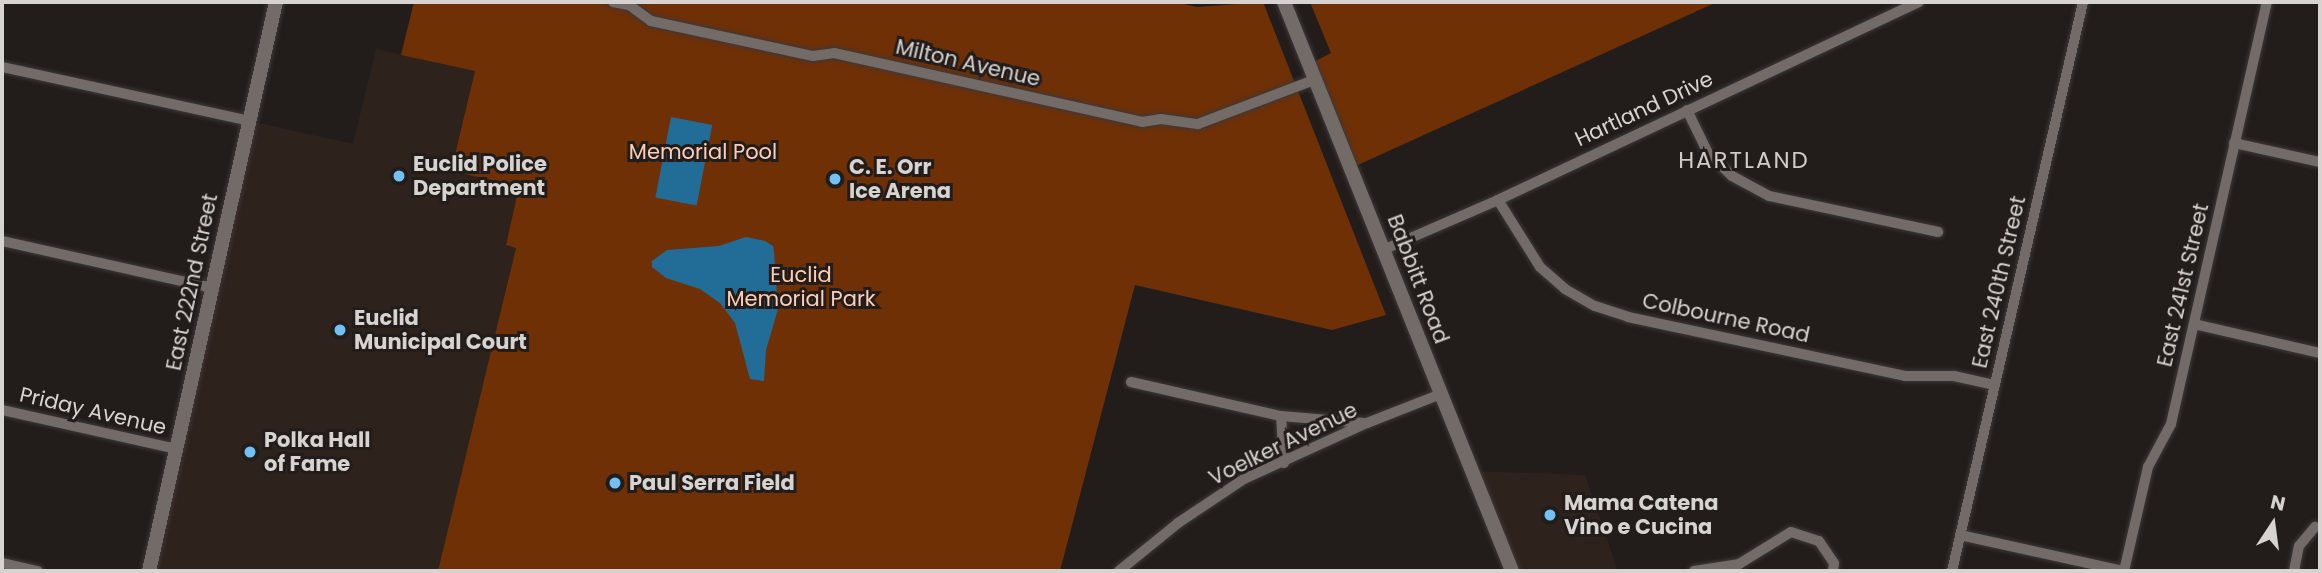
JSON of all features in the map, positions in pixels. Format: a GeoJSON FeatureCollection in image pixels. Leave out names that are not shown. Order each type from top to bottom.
{"type":"FeatureCollection","features":[{"type":"Feature","properties":{"kind":"main road","name":"East 222nd Street"},"geometry":{"type":"LineString","coordinates":[[149,571],[276,2]]}},
{"type":"Feature","properties":{"kind":"main road","name":"Babbitt Road"},"geometry":{"type":"LineString","coordinates":[[1284,2],[1512,571]]}},
{"type":"Feature","properties":{"kind":"street","name":"Milton Avenue"},"geometry":{"type":"LineString","coordinates":[[613,2],[629,5],[651,22],[813,56],[834,53],[1142,122],[1161,118],[1198,124],[1314,80]]}},
{"type":"Feature","properties":{"kind":"street","name":"Hartland Drive"},"geometry":{"type":"LineString","coordinates":[[1385,249],[1498,200],[1919,2]]}},
{"type":"Feature","properties":{"kind":"street","name":"East 240th Street"},"geometry":{"type":"LineString","coordinates":[[1952,571],[2083,2]]}},
{"type":"Feature","properties":{"kind":"street","name":"East 241st Street"},"geometry":{"type":"LineString","coordinates":[[2124,571],[2144,479],[2171,424],[2267,2]]}},
{"type":"Feature","properties":{"kind":"street"},"geometry":{"type":"LineString","coordinates":[[2,67],[249,121]]}},
{"type":"Feature","properties":{"kind":"street"},"geometry":{"type":"LineString","coordinates":[[1687,110],[1708,153],[1732,176],[1769,196],[1938,232]]}},
{"type":"Feature","properties":{"kind":"street"},"geometry":{"type":"LineString","coordinates":[[2234,143],[2320,162]]}},
{"type":"Feature","properties":{"kind":"street","name":"Colbourne Road"},"geometry":{"type":"LineString","coordinates":[[1498,200],[1540,267],[1565,289],[1595,306],[1628,317],[1905,376],[1954,376],[1995,385]]}},
{"type":"Feature","properties":{"kind":"street"},"geometry":{"type":"LineString","coordinates":[[2,241],[213,288]]}},
{"type":"Feature","properties":{"kind":"street"},"geometry":{"type":"LineString","coordinates":[[2194,324],[2320,353]]}},
{"type":"Feature","properties":{"kind":"street"},"geometry":{"type":"LineString","coordinates":[[1131,382],[1281,416],[1367,423]]}},
{"type":"Feature","properties":{"kind":"street","name":"Voelker Avenue"},"geometry":{"type":"LineString","coordinates":[[1119,571],[1178,523],[1225,491],[1367,423],[1441,394]]}},
{"type":"Feature","properties":{"kind":"street","name":"Priday Avenue"},"geometry":{"type":"LineString","coordinates":[[2,410],[176,449]]}},
{"type":"Feature","properties":{"kind":"street"},"geometry":{"type":"LineString","coordinates":[[1281,416],[1284,463]]}},
{"type":"Feature","properties":{"kind":"street"},"geometry":{"type":"LineString","coordinates":[[2294,571],[2299,546],[2315,527]]}},
{"type":"Feature","properties":{"kind":"street"},"geometry":{"type":"LineString","coordinates":[[1694,571],[1739,564],[1791,532],[1819,541],[1834,563],[1833,571]]}},
{"type":"Feature","properties":{"kind":"street"},"geometry":{"type":"LineString","coordinates":[[1960,535],[2124,571]]}},
{"type":"Feature","properties":{"kind":"street"},"geometry":{"type":"LineString","coordinates":[[2,563],[38,571]]}},
{"type":"Feature","properties":{"kind":"shaded area"},"geometry":{"type":"Polygon","coordinates":[[[376,49],[475,71],[451,170],[519,186],[506,245],[516,247],[439,571],[149,571],[249,121],[353,144],[376,49]]]}},
{"type":"Feature","properties":{"kind":"shaded area"},"geometry":{"type":"Polygon","coordinates":[[[1472,471],[1585,475],[1618,571],[1512,571],[1472,471]]]}},
{"type":"Feature","properties":{"kind":"green space","name":"Euclid Memorial Park"},"geometry":{"type":"Polygon","coordinates":[[[414,2],[1175,2],[1197,7],[1263,2],[1386,315],[1332,330],[1135,285],[1060,571],[438,571],[516,248],[506,245],[519,186],[451,171],[475,71],[401,55],[414,2]]]}},
{"type":"Feature","properties":{"kind":"green space"},"geometry":{"type":"Polygon","coordinates":[[[1310,2],[1717,2],[1351,168],[1308,65],[1331,53],[1310,2]]]}},
{"type":"Feature","properties":{"kind":"water"},"geometry":{"type":"Polygon","coordinates":[[[671,117],[712,125],[697,206],[655,197],[671,117]]]}},
{"type":"Feature","properties":{"kind":"water"},"geometry":{"type":"Polygon","coordinates":[[[746,237],[765,241],[773,246],[774,252],[778,309],[766,350],[764,381],[750,379],[735,323],[720,303],[700,289],[666,278],[652,267],[652,261],[667,250],[719,246],[746,237]]]}},
{"type":"Feature","properties":{"kind":"place","name":"Euclid Police Department"},"geometry":{"type":"Point","coordinates":[399,176]}},
{"type":"Feature","properties":{"kind":"place","name":"C. E. Orr Ice Arena"},"geometry":{"type":"Point","coordinates":[835,179]}},
{"type":"Feature","properties":{"kind":"place","name":"Euclid Municipal Court"},"geometry":{"type":"Point","coordinates":[340,330]}},
{"type":"Feature","properties":{"kind":"place","name":"Polka Hall of Fame"},"geometry":{"type":"Point","coordinates":[250,452]}},
{"type":"Feature","properties":{"kind":"place","name":"Paul Serra Field"},"geometry":{"type":"Point","coordinates":[615,483]}},
{"type":"Feature","properties":{"kind":"place","name":"Mama Catena Vino e Cucina"},"geometry":{"type":"Point","coordinates":[1550,515]}},
{"type":"Feature","properties":{"kind":"district","name":"HARTLAND"},"geometry":{"type":"Point","coordinates":[1744,160]}},
{"type":"Feature","properties":{"kind":"park label","name":"Memorial Pool"},"geometry":{"type":"Point","coordinates":[703,152]}}]}
